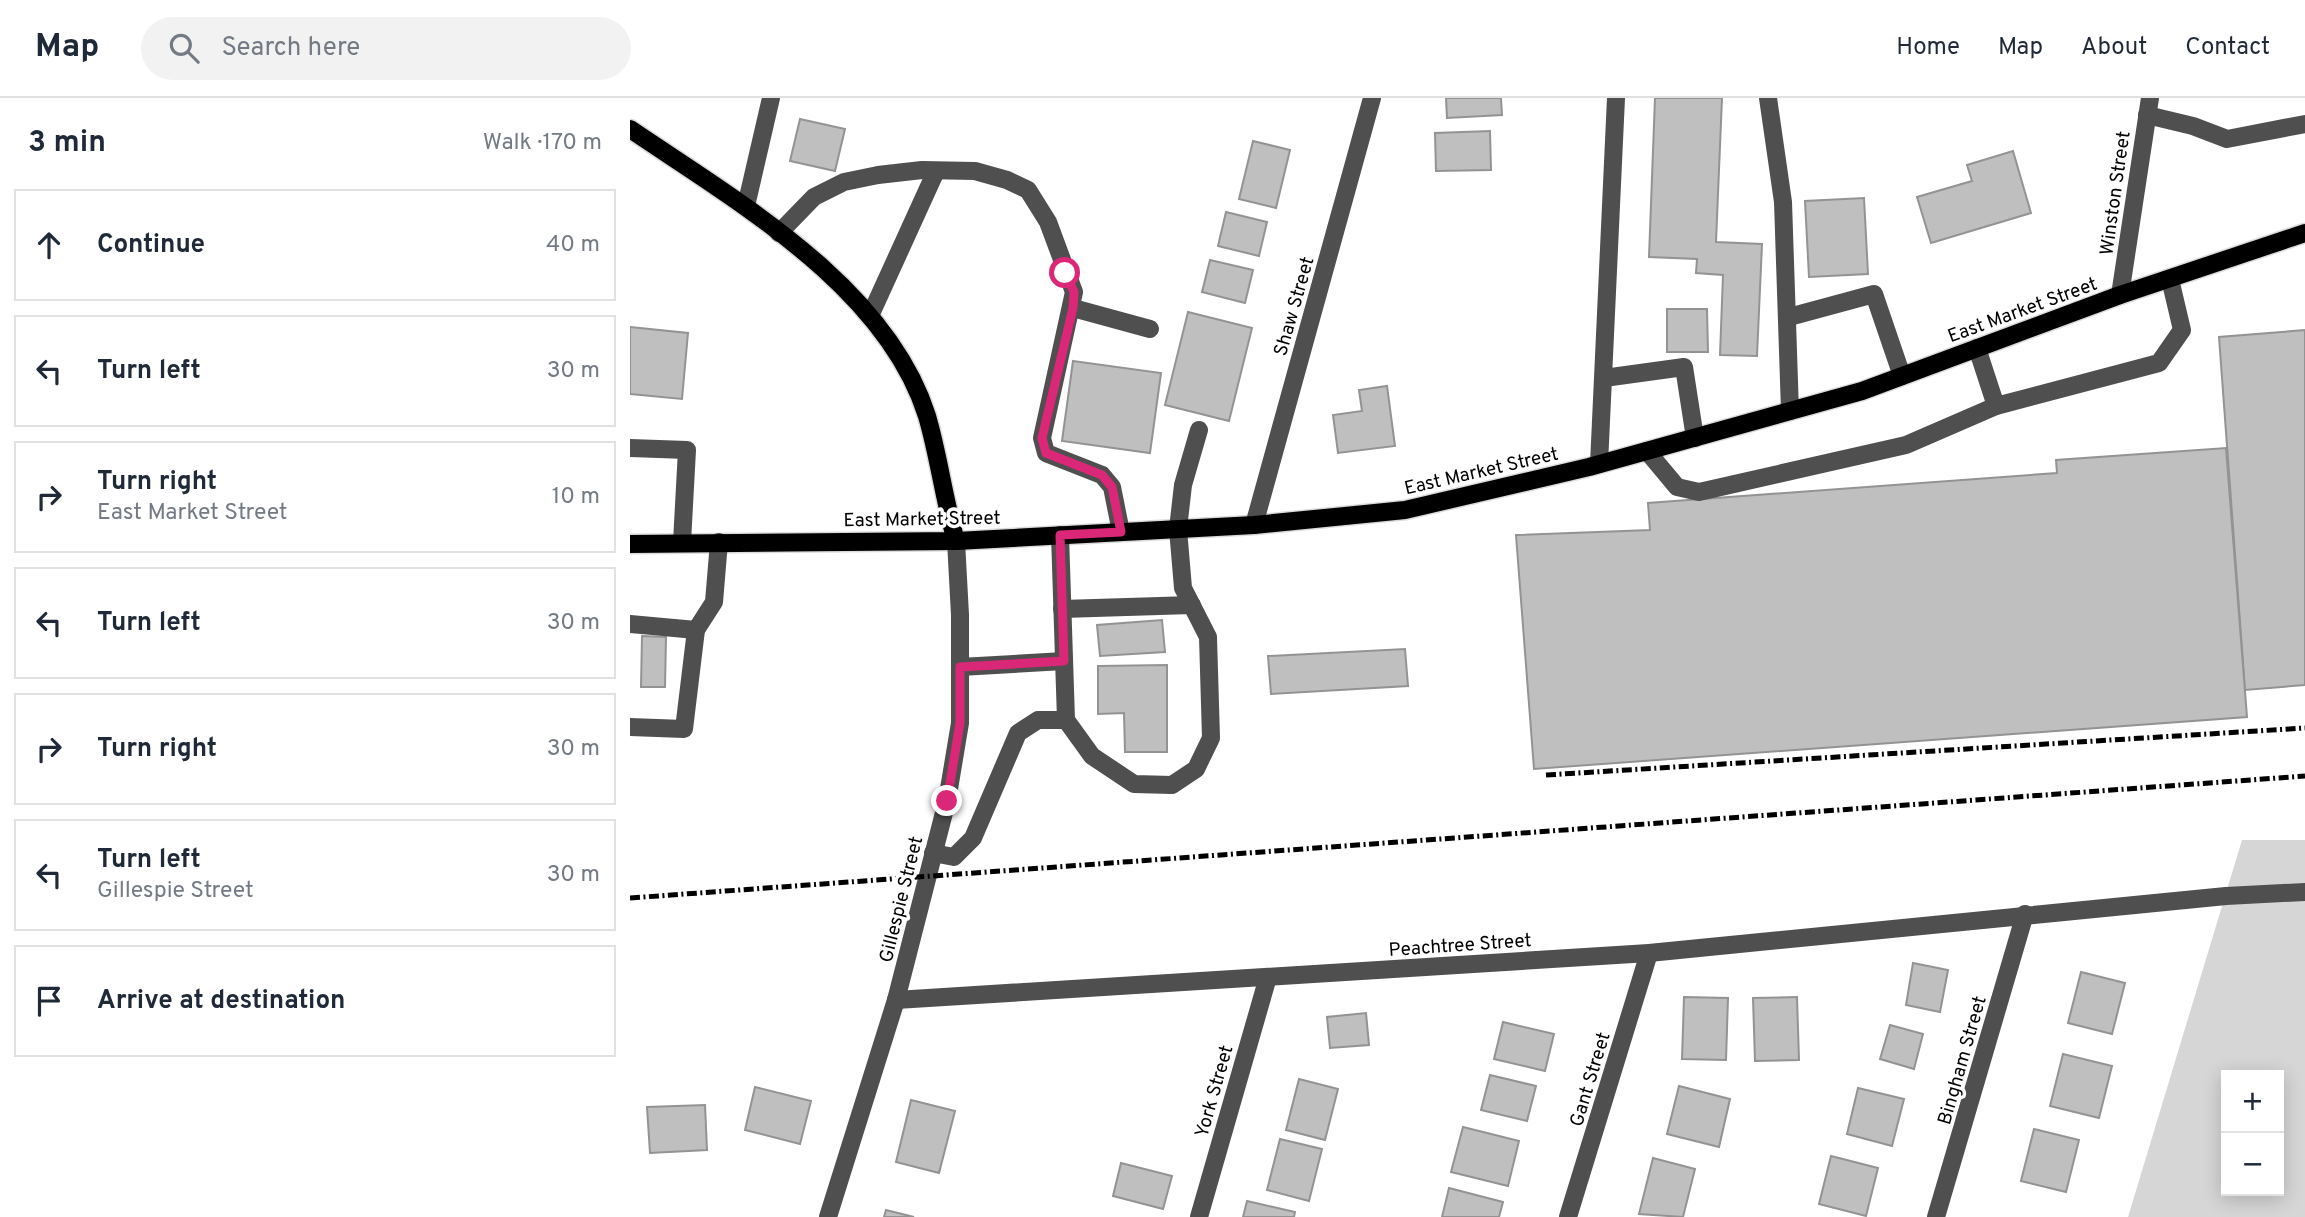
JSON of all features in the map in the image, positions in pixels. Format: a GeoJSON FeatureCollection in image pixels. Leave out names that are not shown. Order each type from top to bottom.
{"type":"FeatureCollection","features":[{"type":"Feature","properties":{"kind":"main road"},"geometry":{"type":"LineString","coordinates":[[630,129],[746,206],[821,266],[870,316],[911,378],[926,415],[956,541]]}},
{"type":"Feature","properties":{"kind":"main road","name":"East Market Street"},"geometry":{"type":"LineString","coordinates":[[630,544],[719,541],[956,541],[1254,525],[1405,510],[1599,464],[1790,411],[1902,376],[2120,295],[2305,233]]}},
{"type":"Feature","properties":{"kind":"street"},"geometry":{"type":"LineString","coordinates":[[746,206],[771,98]]}},
{"type":"Feature","properties":{"kind":"street","name":"Shaw Street"},"geometry":{"type":"LineString","coordinates":[[1254,525],[1373,98]]}},
{"type":"Feature","properties":{"kind":"street"},"geometry":{"type":"LineString","coordinates":[[1599,464],[1616,98]]}},
{"type":"Feature","properties":{"kind":"street"},"geometry":{"type":"LineString","coordinates":[[1768,98],[1783,201],[1790,411]]}},
{"type":"Feature","properties":{"kind":"street"},"geometry":{"type":"LineString","coordinates":[[2148,107],[2227,139],[2305,124]]}},
{"type":"Feature","properties":{"kind":"street","name":"Winston Street"},"geometry":{"type":"LineString","coordinates":[[2120,295],[2148,107]]}},
{"type":"Feature","properties":{"kind":"street"},"geometry":{"type":"LineString","coordinates":[[870,316],[936,171]]}},
{"type":"Feature","properties":{"kind":"street"},"geometry":{"type":"LineString","coordinates":[[779,233],[814,197],[844,182],[878,175],[975,171],[1007,180],[1028,190],[1048,222],[1074,292],[1073,308],[1042,438],[1046,453],[1102,475],[1112,487],[1121,532]]}},
{"type":"Feature","properties":{"kind":"street"},"geometry":{"type":"LineString","coordinates":[[1647,451],[1677,487],[1699,492],[1906,445],[1996,406],[2159,363],[2182,331],[2170,279]]}},
{"type":"Feature","properties":{"kind":"street"},"geometry":{"type":"LineString","coordinates":[[1788,317],[1874,295],[1902,376]]}},
{"type":"Feature","properties":{"kind":"street"},"geometry":{"type":"LineString","coordinates":[[1073,308],[1150,329]]}},
{"type":"Feature","properties":{"kind":"street"},"geometry":{"type":"LineString","coordinates":[[1976,348],[1996,406]]}},
{"type":"Feature","properties":{"kind":"street"},"geometry":{"type":"LineString","coordinates":[[1604,378],[1684,368],[1695,438]]}},
{"type":"Feature","properties":{"kind":"street"},"geometry":{"type":"LineString","coordinates":[[1060,535],[1066,720],[1092,756],[1134,784],[1172,785],[1196,769],[1212,738],[1208,637],[1183,588],[1178,528],[1183,485],[1199,430]]}},
{"type":"Feature","properties":{"kind":"street"},"geometry":{"type":"LineString","coordinates":[[630,448],[687,450],[682,542]]}},
{"type":"Feature","properties":{"kind":"street"},"geometry":{"type":"LineString","coordinates":[[630,727],[684,729],[696,630],[714,602],[719,541]]}},
{"type":"Feature","properties":{"kind":"street","name":"Gillespie Street"},"geometry":{"type":"LineString","coordinates":[[828,1217],[896,1000],[947,801],[960,723],[956,541]]}},
{"type":"Feature","properties":{"kind":"street"},"geometry":{"type":"LineString","coordinates":[[1062,609],[1192,605]]}},
{"type":"Feature","properties":{"kind":"street"},"geometry":{"type":"LineString","coordinates":[[630,624],[696,630]]}},
{"type":"Feature","properties":{"kind":"street"},"geometry":{"type":"LineString","coordinates":[[960,667],[1064,661]]}},
{"type":"Feature","properties":{"kind":"street"},"geometry":{"type":"LineString","coordinates":[[933,853],[954,857],[973,838],[1018,733],[1038,720],[1066,720]]}},
{"type":"Feature","properties":{"kind":"street","name":"Peachtree Street"},"geometry":{"type":"LineString","coordinates":[[896,1000],[1649,953],[2225,896],[2305,892]]}},
{"type":"Feature","properties":{"kind":"street","name":"Bingham Street"},"geometry":{"type":"LineString","coordinates":[[1936,1217],[2025,915]]}},
{"type":"Feature","properties":{"kind":"street","name":"Gant Street"},"geometry":{"type":"LineString","coordinates":[[1569,1217],[1649,953]]}},
{"type":"Feature","properties":{"kind":"street","name":"York Street"},"geometry":{"type":"LineString","coordinates":[[1199,1217],[1268,977]]}},
{"type":"Feature","properties":{"kind":"shaded area"},"geometry":{"type":"Polygon","coordinates":[[[2242,840],[2305,840],[2305,1217],[2128,1217],[2242,840]]]}},
{"type":"Feature","properties":{"kind":"building"},"geometry":{"type":"Polygon","coordinates":[[[1446,98],[1501,98],[1502,115],[1447,118],[1446,98]]]}},
{"type":"Feature","properties":{"kind":"building"},"geometry":{"type":"Polygon","coordinates":[[[1655,98],[1722,98],[1716,242],[1762,244],[1757,356],[1720,355],[1723,275],[1696,273],[1697,259],[1649,257],[1655,98]]]}},
{"type":"Feature","properties":{"kind":"building"},"geometry":{"type":"Polygon","coordinates":[[[800,119],[845,129],[835,171],[790,161],[800,119]]]}},
{"type":"Feature","properties":{"kind":"building"},"geometry":{"type":"Polygon","coordinates":[[[1490,131],[1491,170],[1436,171],[1435,133],[1490,131]]]}},
{"type":"Feature","properties":{"kind":"building"},"geometry":{"type":"Polygon","coordinates":[[[1253,141],[1290,150],[1276,208],[1239,199],[1253,141]]]}},
{"type":"Feature","properties":{"kind":"building"},"geometry":{"type":"Polygon","coordinates":[[[2013,151],[2031,213],[1931,243],[1917,197],[1972,181],[1967,165],[2013,151]]]}},
{"type":"Feature","properties":{"kind":"building"},"geometry":{"type":"Polygon","coordinates":[[[1864,198],[1868,274],[1809,277],[1805,201],[1864,198]]]}},
{"type":"Feature","properties":{"kind":"building"},"geometry":{"type":"Polygon","coordinates":[[[1226,212],[1267,222],[1259,256],[1218,246],[1226,212]]]}},
{"type":"Feature","properties":{"kind":"building"},"geometry":{"type":"Polygon","coordinates":[[[1210,260],[1253,270],[1245,303],[1202,292],[1210,260]]]}},
{"type":"Feature","properties":{"kind":"building"},"geometry":{"type":"Polygon","coordinates":[[[1667,309],[1707,309],[1708,352],[1667,352],[1667,309]]]}},
{"type":"Feature","properties":{"kind":"building"},"geometry":{"type":"Polygon","coordinates":[[[1188,312],[1252,328],[1229,421],[1165,405],[1188,312]]]}},
{"type":"Feature","properties":{"kind":"building"},"geometry":{"type":"Polygon","coordinates":[[[630,327],[688,333],[682,399],[630,394],[630,327]]]}},
{"type":"Feature","properties":{"kind":"building"},"geometry":{"type":"Polygon","coordinates":[[[2305,330],[2305,685],[2245,690],[2219,337],[2305,330]]]}},
{"type":"Feature","properties":{"kind":"building"},"geometry":{"type":"Polygon","coordinates":[[[1073,361],[1161,373],[1150,453],[1062,441],[1073,361]]]}},
{"type":"Feature","properties":{"kind":"building"},"geometry":{"type":"Polygon","coordinates":[[[1387,386],[1395,446],[1338,453],[1333,415],[1362,411],[1359,390],[1387,386]]]}},
{"type":"Feature","properties":{"kind":"building"},"geometry":{"type":"Polygon","coordinates":[[[2226,448],[2247,717],[1534,769],[1516,535],[1650,530],[1648,503],[2057,473],[2056,460],[2226,448]]]}},
{"type":"Feature","properties":{"kind":"building"},"geometry":{"type":"Polygon","coordinates":[[[1162,620],[1165,652],[1100,656],[1097,625],[1162,620]]]}},
{"type":"Feature","properties":{"kind":"building"},"geometry":{"type":"Polygon","coordinates":[[[642,636],[666,637],[665,687],[641,687],[642,636]]]}},
{"type":"Feature","properties":{"kind":"building"},"geometry":{"type":"Polygon","coordinates":[[[1405,649],[1408,686],[1271,694],[1268,656],[1405,649]]]}},
{"type":"Feature","properties":{"kind":"building"},"geometry":{"type":"Polygon","coordinates":[[[1167,665],[1167,752],[1125,752],[1124,713],[1098,714],[1098,666],[1167,665]]]}},
{"type":"Feature","properties":{"kind":"building"},"geometry":{"type":"Polygon","coordinates":[[[1913,963],[1948,970],[1940,1012],[1906,1005],[1913,963]]]}},
{"type":"Feature","properties":{"kind":"building"},"geometry":{"type":"Polygon","coordinates":[[[2081,972],[2125,983],[2112,1034],[2068,1023],[2081,972]]]}},
{"type":"Feature","properties":{"kind":"building"},"geometry":{"type":"Polygon","coordinates":[[[1684,997],[1728,998],[1726,1060],[1682,1059],[1684,997]]]}},
{"type":"Feature","properties":{"kind":"building"},"geometry":{"type":"Polygon","coordinates":[[[1797,997],[1799,1060],[1755,1061],[1753,998],[1797,997]]]}},
{"type":"Feature","properties":{"kind":"building"},"geometry":{"type":"Polygon","coordinates":[[[1366,1013],[1369,1045],[1330,1048],[1327,1017],[1366,1013]]]}},
{"type":"Feature","properties":{"kind":"building"},"geometry":{"type":"Polygon","coordinates":[[[1503,1022],[1554,1034],[1545,1071],[1494,1059],[1503,1022]]]}},
{"type":"Feature","properties":{"kind":"building"},"geometry":{"type":"Polygon","coordinates":[[[1890,1025],[1923,1034],[1914,1069],[1880,1059],[1890,1025]]]}},
{"type":"Feature","properties":{"kind":"building"},"geometry":{"type":"Polygon","coordinates":[[[2063,1054],[2112,1066],[2099,1118],[2050,1106],[2063,1054]]]}},
{"type":"Feature","properties":{"kind":"building"},"geometry":{"type":"Polygon","coordinates":[[[1490,1075],[1536,1086],[1527,1121],[1481,1110],[1490,1075]]]}},
{"type":"Feature","properties":{"kind":"building"},"geometry":{"type":"Polygon","coordinates":[[[1299,1079],[1338,1089],[1325,1140],[1286,1130],[1299,1079]]]}},
{"type":"Feature","properties":{"kind":"building"},"geometry":{"type":"Polygon","coordinates":[[[1679,1086],[1730,1099],[1719,1147],[1667,1134],[1679,1086]]]}},
{"type":"Feature","properties":{"kind":"building"},"geometry":{"type":"Polygon","coordinates":[[[755,1087],[811,1101],[800,1144],[745,1130],[755,1087]]]}},
{"type":"Feature","properties":{"kind":"building"},"geometry":{"type":"Polygon","coordinates":[[[1858,1088],[1904,1099],[1892,1146],[1847,1134],[1858,1088]]]}},
{"type":"Feature","properties":{"kind":"building"},"geometry":{"type":"Polygon","coordinates":[[[911,1100],[955,1111],[939,1173],[896,1162],[911,1100]]]}},
{"type":"Feature","properties":{"kind":"building"},"geometry":{"type":"Polygon","coordinates":[[[705,1105],[707,1150],[650,1153],[647,1107],[705,1105]]]}},
{"type":"Feature","properties":{"kind":"building"},"geometry":{"type":"Polygon","coordinates":[[[1463,1127],[1519,1141],[1508,1186],[1451,1172],[1463,1127]]]}},
{"type":"Feature","properties":{"kind":"building"},"geometry":{"type":"Polygon","coordinates":[[[2034,1129],[2079,1140],[2066,1192],[2021,1181],[2034,1129]]]}},
{"type":"Feature","properties":{"kind":"building"},"geometry":{"type":"Polygon","coordinates":[[[1280,1139],[1322,1149],[1309,1201],[1267,1190],[1280,1139]]]}},
{"type":"Feature","properties":{"kind":"building"},"geometry":{"type":"Polygon","coordinates":[[[1831,1156],[1878,1168],[1866,1216],[1819,1204],[1831,1156]]]}},
{"type":"Feature","properties":{"kind":"building"},"geometry":{"type":"Polygon","coordinates":[[[1653,1158],[1695,1169],[1683,1217],[1639,1214],[1653,1158]]]}},
{"type":"Feature","properties":{"kind":"building"},"geometry":{"type":"Polygon","coordinates":[[[1121,1163],[1172,1176],[1163,1209],[1113,1196],[1121,1163]]]}},
{"type":"Feature","properties":{"kind":"building"},"geometry":{"type":"Polygon","coordinates":[[[1449,1188],[1503,1202],[1499,1217],[1442,1217],[1449,1188]]]}},
{"type":"Feature","properties":{"kind":"building"},"geometry":{"type":"Polygon","coordinates":[[[1247,1201],[1295,1212],[1294,1217],[1243,1217],[1247,1201]]]}},
{"type":"Feature","properties":{"kind":"building"},"geometry":{"type":"Polygon","coordinates":[[[886,1210],[914,1217],[884,1217],[886,1210]]]}},
{"type":"Feature","properties":{"kind":"railway"},"geometry":{"type":"LineString","coordinates":[[1546,775],[2305,728]]}},
{"type":"Feature","properties":{"kind":"railway"},"geometry":{"type":"LineString","coordinates":[[630,898],[2305,776]]}},
{"type":"Feature","properties":{"kind":"route"},"geometry":{"type":"LineString","coordinates":[[947,801],[960,723],[960,667],[1064,661],[1060,535],[1121,532],[1112,487],[1102,475],[1059,461],[1046,453],[1042,438],[1050,394],[1073,308],[1074,292],[1065,273]]}}]}
